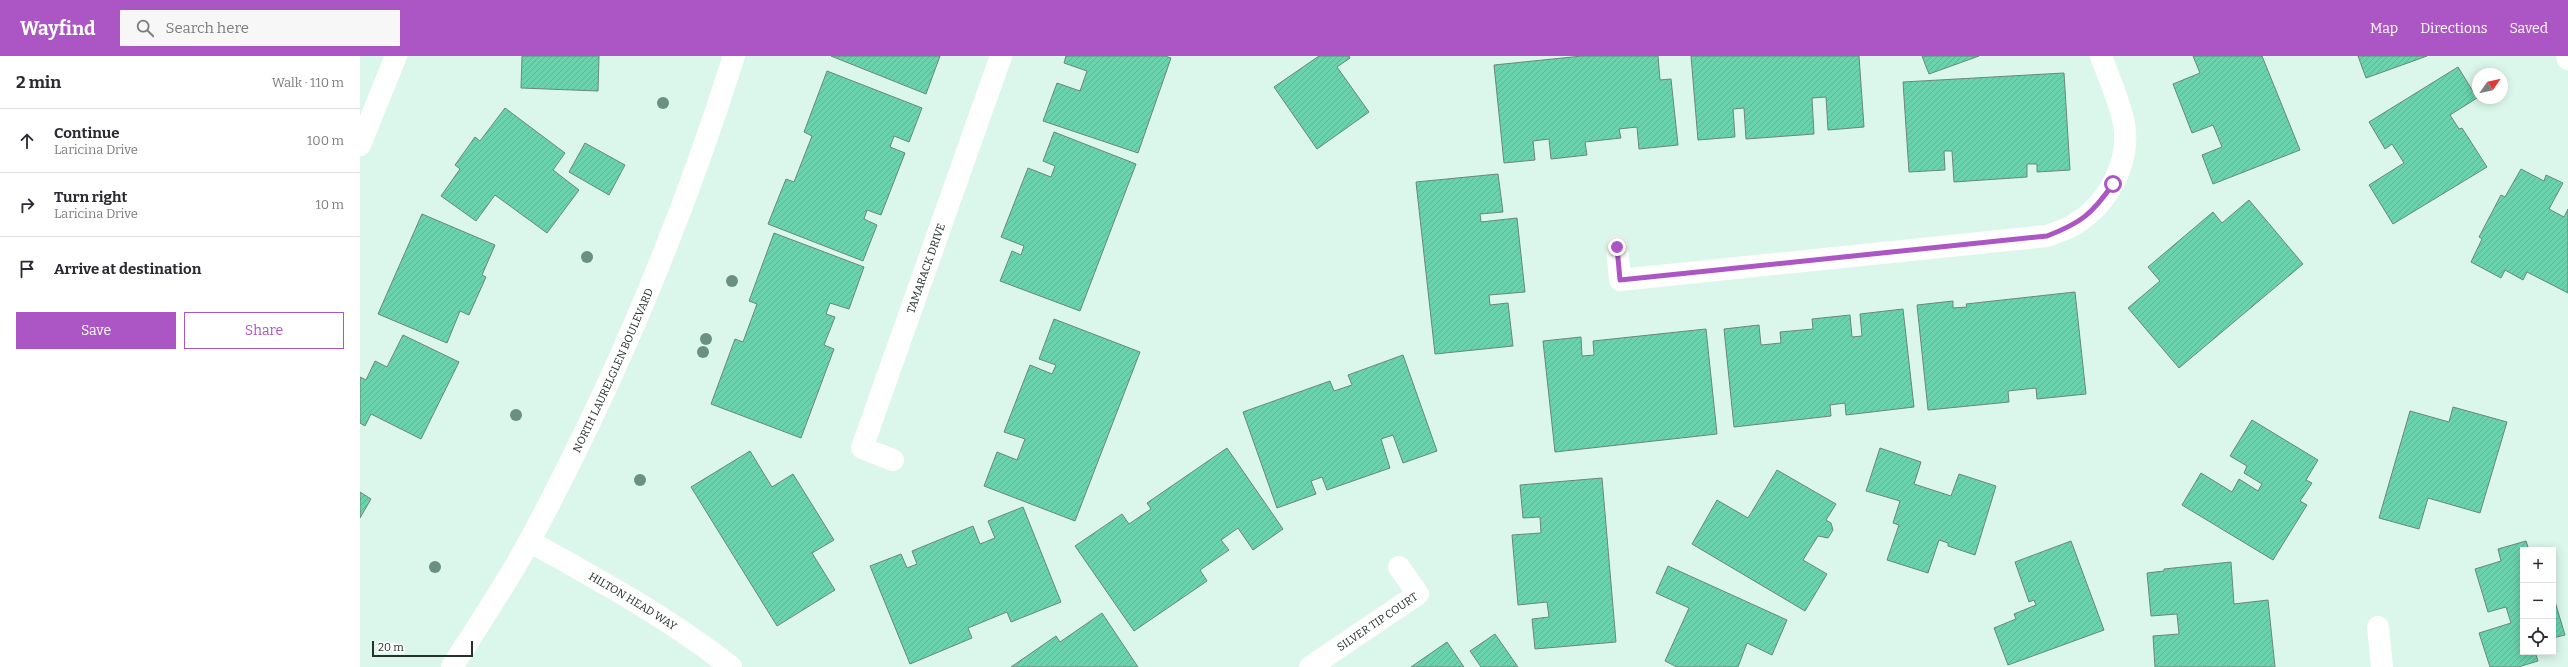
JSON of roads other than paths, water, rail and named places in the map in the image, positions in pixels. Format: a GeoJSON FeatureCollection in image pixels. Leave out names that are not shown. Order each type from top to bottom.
{"type":"FeatureCollection","features":[{"type":"Feature","properties":{"kind":"street"},"geometry":{"type":"LineString","coordinates":[[360,145],[396,56]]}},
{"type":"Feature","properties":{"kind":"street","name":"NORTH LAURELGLEN BOULEVARD"},"geometry":{"type":"LineString","coordinates":[[452,667],[529,541],[600,405],[651,291],[695,175],[734,56]]}},
{"type":"Feature","properties":{"kind":"street","name":"TAMARACK DRIVE"},"geometry":{"type":"LineString","coordinates":[[893,460],[862,448],[1002,56]]}},
{"type":"Feature","properties":{"kind":"street"},"geometry":{"type":"LineString","coordinates":[[1617,247],[1620,280],[2047,236],[2074,225],[2098,206],[2113,184],[2123,156],[2124,124],[2101,56]]}},
{"type":"Feature","properties":{"kind":"street","name":"HILTON HEAD WAY"},"geometry":{"type":"LineString","coordinates":[[529,541],[634,600],[701,643],[732,667]]}},
{"type":"Feature","properties":{"kind":"street","name":"SILVER TIP COURT"},"geometry":{"type":"LineString","coordinates":[[1310,667],[1418,594],[1399,567]]}},
{"type":"Feature","properties":{"kind":"street"},"geometry":{"type":"LineString","coordinates":[[2378,627],[2382,667]]}}]}
